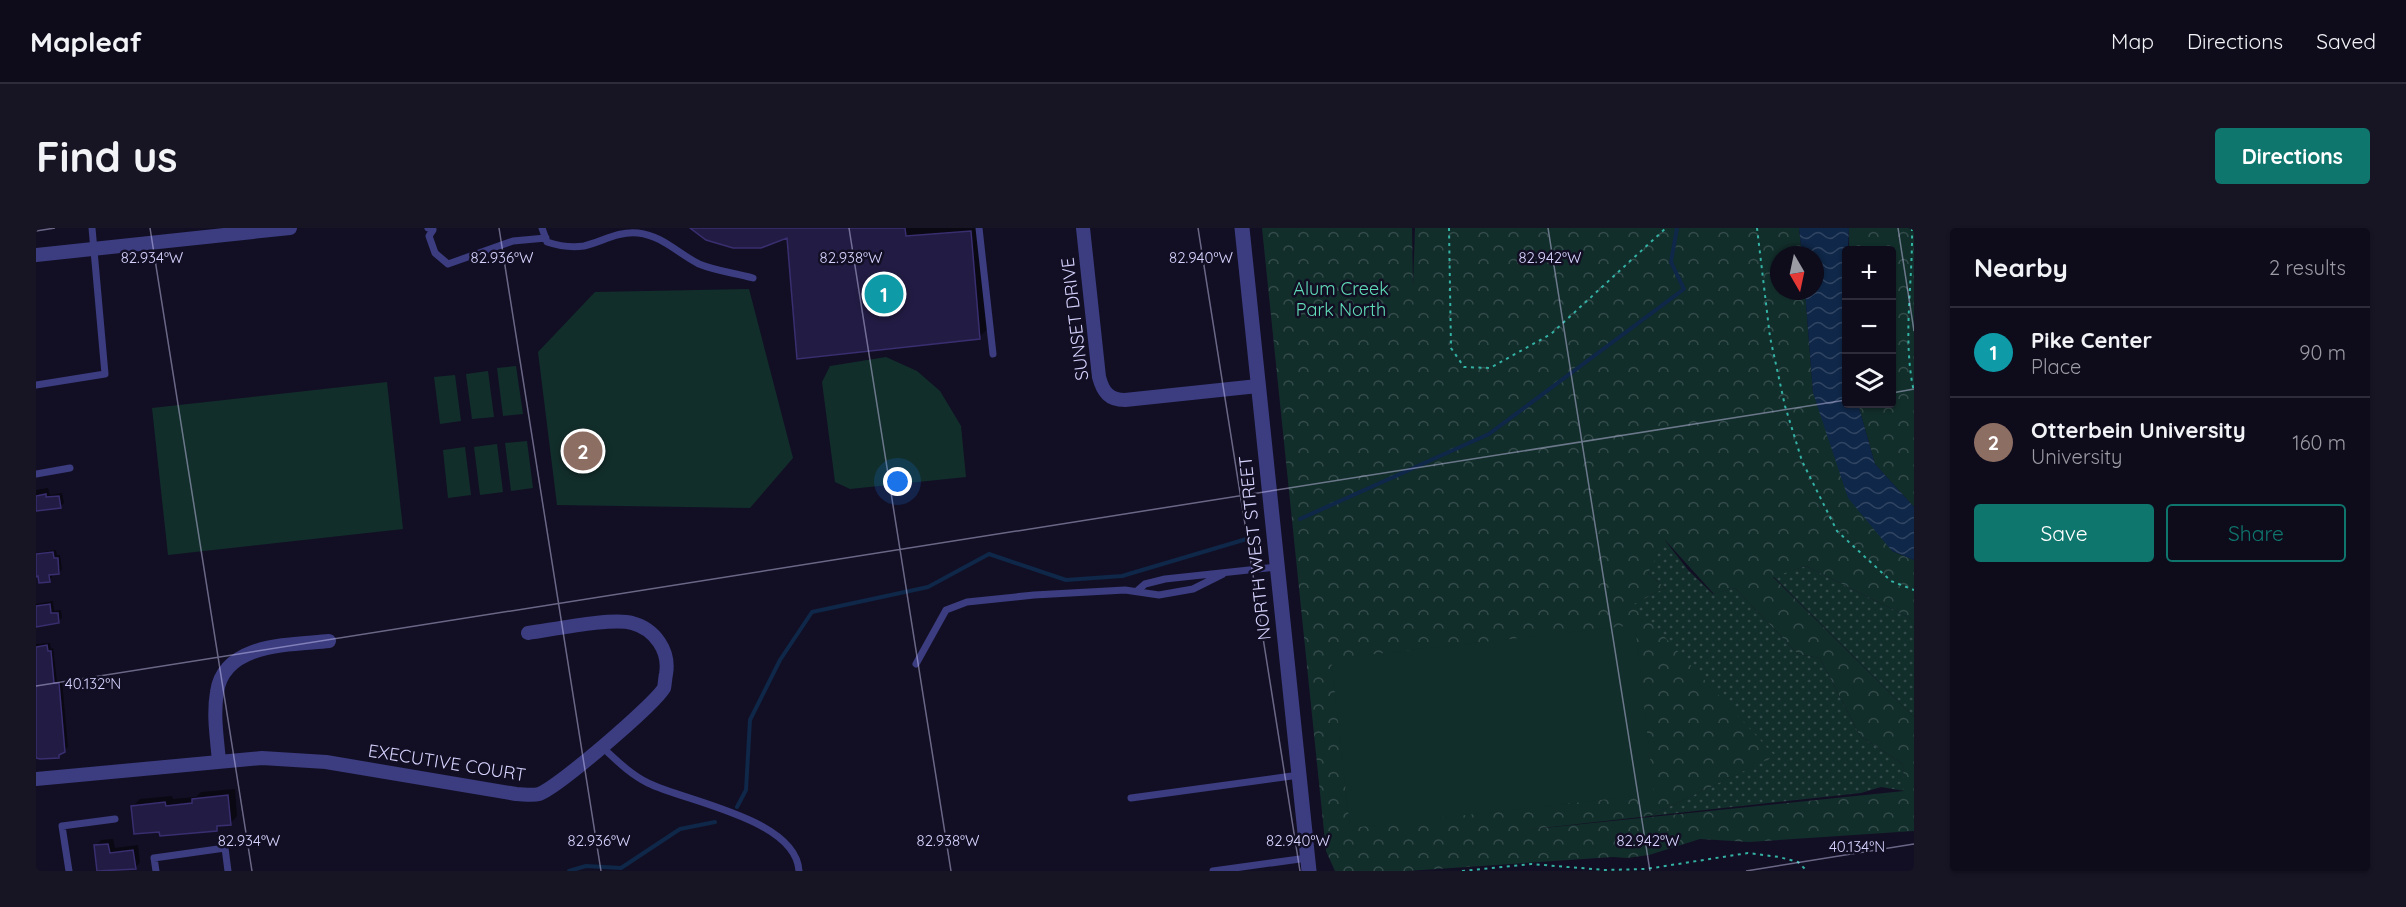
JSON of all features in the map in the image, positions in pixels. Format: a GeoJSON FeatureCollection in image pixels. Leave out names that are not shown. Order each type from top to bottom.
{"type":"FeatureCollection","features":[{"type":"Feature","properties":{"kind":"street"},"geometry":{"type":"LineString","coordinates":[[36,255],[290,228]]}},
{"type":"Feature","properties":{"kind":"street","name":"SUNSET DRIVE"},"geometry":{"type":"LineString","coordinates":[[1083,228],[1099,377],[1102,390],[1107,395],[1118,400],[1125,400],[1258,386]]}},
{"type":"Feature","properties":{"kind":"street","name":"NORTH WEST STREET"},"geometry":{"type":"LineString","coordinates":[[1242,228],[1308,864]]}},
{"type":"Feature","properties":{"kind":"street","name":"EXECUTIVE COURT"},"geometry":{"type":"LineString","coordinates":[[36,779],[262,758],[326,762],[516,794],[537,795],[556,785],[639,714],[664,687],[668,664],[660,642],[647,629],[630,622],[528,633]]}},
{"type":"Feature","properties":{"kind":"street"},"geometry":{"type":"LineString","coordinates":[[219,761],[215,717],[217,689],[232,665],[246,654],[263,648],[329,641]]}},
{"type":"Feature","properties":{"kind":"lane"},"geometry":{"type":"LineString","coordinates":[[36,385],[105,374],[92,228]]}},
{"type":"Feature","properties":{"kind":"lane"},"geometry":{"type":"LineString","coordinates":[[542,228],[547,242],[561,247],[584,246],[612,235],[635,233],[657,237],[685,257],[703,265],[753,278]]}},
{"type":"Feature","properties":{"kind":"lane"},"geometry":{"type":"LineString","coordinates":[[657,237],[658,228]]}},
{"type":"Feature","properties":{"kind":"lane"},"geometry":{"type":"LineString","coordinates":[[979,228],[993,354]]}},
{"type":"Feature","properties":{"kind":"lane"},"geometry":{"type":"LineString","coordinates":[[433,229],[429,236],[435,253],[448,264],[513,241],[546,238]]}},
{"type":"Feature","properties":{"kind":"lane"},"geometry":{"type":"LineString","coordinates":[[36,474],[70,468]]}},
{"type":"Feature","properties":{"kind":"lane"},"geometry":{"type":"LineString","coordinates":[[1137,591],[1145,584],[1194,574],[1223,574],[1277,567]]}},
{"type":"Feature","properties":{"kind":"lane"},"geometry":{"type":"LineString","coordinates":[[916,664],[946,610],[967,602],[1034,595],[1137,591],[1148,595],[1177,592],[1202,585],[1223,574]]}},
{"type":"Feature","properties":{"kind":"lane"},"geometry":{"type":"LineString","coordinates":[[601,746],[626,769],[647,783],[771,831],[795,853],[799,871]]}},
{"type":"Feature","properties":{"kind":"lane"},"geometry":{"type":"LineString","coordinates":[[1131,798],[1299,775]]}},
{"type":"Feature","properties":{"kind":"lane"},"geometry":{"type":"LineString","coordinates":[[69,871],[62,826],[115,819]]}},
{"type":"Feature","properties":{"kind":"lane"},"geometry":{"type":"LineString","coordinates":[[156,871],[154,858],[225,849],[228,871]]}},
{"type":"Feature","properties":{"kind":"lane"},"geometry":{"type":"LineString","coordinates":[[1213,871],[1308,864]]}},
{"type":"Feature","properties":{"kind":"path"},"geometry":{"type":"LineString","coordinates":[[1449,228],[1451,348],[1464,367],[1490,368],[1551,334],[1666,228]]}},
{"type":"Feature","properties":{"kind":"path"},"geometry":{"type":"LineString","coordinates":[[1756,228],[1770,337],[1785,406],[1802,461],[1837,531],[1891,581],[1914,590]]}},
{"type":"Feature","properties":{"kind":"path"},"geometry":{"type":"LineString","coordinates":[[1912,228],[1908,330],[1914,392]]}},
{"type":"Feature","properties":{"kind":"path"},"geometry":{"type":"LineString","coordinates":[[1908,330],[1914,326]]}},
{"type":"Feature","properties":{"kind":"path"},"geometry":{"type":"LineString","coordinates":[[1462,871],[1531,864],[1605,870],[1646,869],[1748,853],[1798,862],[1807,871]]}},
{"type":"Feature","properties":{"kind":"path"},"geometry":{"type":"LineString","coordinates":[[1678,865],[1679,871]]}},
{"type":"Feature","properties":{"kind":"green space","name":"Alum Creek Park North"},"geometry":{"type":"Polygon","coordinates":[[[1262,228],[1412,228],[1413,287],[1415,228],[1799,228],[1801,246],[1770,246],[1770,300],[1806,300],[1813,393],[1892,551],[1914,560],[1914,620],[1806,566],[1773,577],[1914,717],[1914,831],[1749,842],[1700,839],[1649,855],[1627,858],[1613,857],[1407,871],[1335,871],[1326,851],[1262,228]],[[1665,540],[1648,573],[1665,588],[1634,604],[1775,756],[1650,816],[1524,830],[1904,791],[1903,764],[1860,736],[1820,658],[1798,654],[1735,588],[1714,594],[1665,540]]]}},
{"type":"Feature","properties":{"kind":"green space"},"geometry":{"type":"Polygon","coordinates":[[[1849,228],[1914,228],[1914,507],[1875,464],[1859,408],[1896,408],[1896,246],[1849,246],[1849,228]]]}},
{"type":"Feature","properties":{"kind":"green space"},"geometry":{"type":"Polygon","coordinates":[[[749,289],[793,458],[750,508],[557,505],[538,352],[595,292],[749,289]]]}},
{"type":"Feature","properties":{"kind":"green space"},"geometry":{"type":"Polygon","coordinates":[[[886,357],[917,371],[940,391],[961,426],[966,477],[850,489],[835,482],[822,382],[830,366],[886,357]]]}},
{"type":"Feature","properties":{"kind":"green space"},"geometry":{"type":"Polygon","coordinates":[[[516,366],[523,414],[503,416],[497,368],[516,366]]]}},
{"type":"Feature","properties":{"kind":"green space"},"geometry":{"type":"Polygon","coordinates":[[[488,371],[494,417],[472,419],[466,374],[488,371]]]}},
{"type":"Feature","properties":{"kind":"green space"},"geometry":{"type":"Polygon","coordinates":[[[455,375],[461,421],[440,424],[434,377],[455,375]]]}},
{"type":"Feature","properties":{"kind":"green space"},"geometry":{"type":"Polygon","coordinates":[[[387,382],[403,529],[168,555],[152,408],[387,382]]]}},
{"type":"Feature","properties":{"kind":"green space"},"geometry":{"type":"Polygon","coordinates":[[[527,441],[533,488],[511,491],[505,443],[527,441]]]}},
{"type":"Feature","properties":{"kind":"green space"},"geometry":{"type":"Polygon","coordinates":[[[497,444],[503,492],[480,495],[474,447],[497,444]]]}},
{"type":"Feature","properties":{"kind":"green space"},"geometry":{"type":"Polygon","coordinates":[[[465,447],[471,495],[448,498],[443,450],[465,447]]]}},
{"type":"Feature","properties":{"kind":"green space"},"geometry":{"type":"Polygon","coordinates":[[[1664,539],[1688,570],[1713,594],[1735,588],[1798,654],[1820,658],[1860,736],[1903,764],[1905,791],[1881,787],[1861,793],[1650,816],[1774,756],[1633,604],[1665,588],[1648,573],[1664,539]]]}},
{"type":"Feature","properties":{"kind":"green space"},"geometry":{"type":"Polygon","coordinates":[[[1806,566],[1914,620],[1914,717],[1773,576],[1806,566]]]}},
{"type":"Feature","properties":{"kind":"green space"},"geometry":{"type":"Polygon","coordinates":[[[1635,625],[1654,794],[1350,828],[1331,659],[1635,625]]]}},
{"type":"Feature","properties":{"kind":"water"},"geometry":{"type":"Polygon","coordinates":[[[1799,228],[1849,228],[1848,246],[1842,246],[1842,408],[1859,408],[1875,464],[1914,507],[1914,560],[1892,551],[1848,498],[1813,393],[1806,300],[1824,300],[1824,246],[1801,246],[1799,228]]]}},
{"type":"Feature","properties":{"kind":"building"},"geometry":{"type":"Polygon","coordinates":[[[690,228],[905,228],[906,236],[971,231],[980,339],[797,359],[787,238],[761,248],[733,248],[706,240],[690,228]]]}},
{"type":"Feature","properties":{"kind":"building"},"geometry":{"type":"Polygon","coordinates":[[[46,494],[46,497],[59,496],[61,508],[36,511],[36,496],[46,494]]]}},
{"type":"Feature","properties":{"kind":"building"},"geometry":{"type":"Polygon","coordinates":[[[53,552],[54,558],[58,558],[59,574],[49,575],[50,582],[39,583],[38,576],[36,577],[36,554],[53,552]]]}},
{"type":"Feature","properties":{"kind":"building"},"geometry":{"type":"Polygon","coordinates":[[[50,604],[51,613],[58,613],[59,623],[36,627],[36,606],[50,604]]]}},
{"type":"Feature","properties":{"kind":"building"},"geometry":{"type":"Polygon","coordinates":[[[47,645],[48,651],[51,651],[54,683],[59,683],[65,752],[59,755],[59,758],[40,759],[36,758],[36,647],[47,645]]]}},
{"type":"Feature","properties":{"kind":"building"},"geometry":{"type":"Polygon","coordinates":[[[228,795],[231,825],[217,826],[217,831],[160,836],[159,832],[134,834],[131,806],[165,802],[166,806],[192,803],[192,799],[228,795]]]}},
{"type":"Feature","properties":{"kind":"building"},"geometry":{"type":"Polygon","coordinates":[[[108,844],[110,853],[133,850],[136,869],[97,871],[94,845],[108,844]]]}},
{"type":"Feature","properties":{"kind":"waterway"},"geometry":{"type":"LineString","coordinates":[[1300,519],[1489,434],[1684,289],[1671,262],[1677,228]]}},
{"type":"Feature","properties":{"kind":"waterway"},"geometry":{"type":"LineString","coordinates":[[737,807],[746,790],[750,720],[780,660],[812,612],[928,587],[989,554],[1066,580],[1122,576],[1250,538]]}},
{"type":"Feature","properties":{"kind":"waterway"},"geometry":{"type":"LineString","coordinates":[[569,871],[586,866],[621,868],[680,829],[715,822]]}},
{"type":"Feature","properties":{"kind":"place","name":"Pike Center"},"geometry":{"type":"Point","coordinates":[884,294]}},
{"type":"Feature","properties":{"kind":"place","name":"Otterbein University"},"geometry":{"type":"Point","coordinates":[583,451]}}]}
